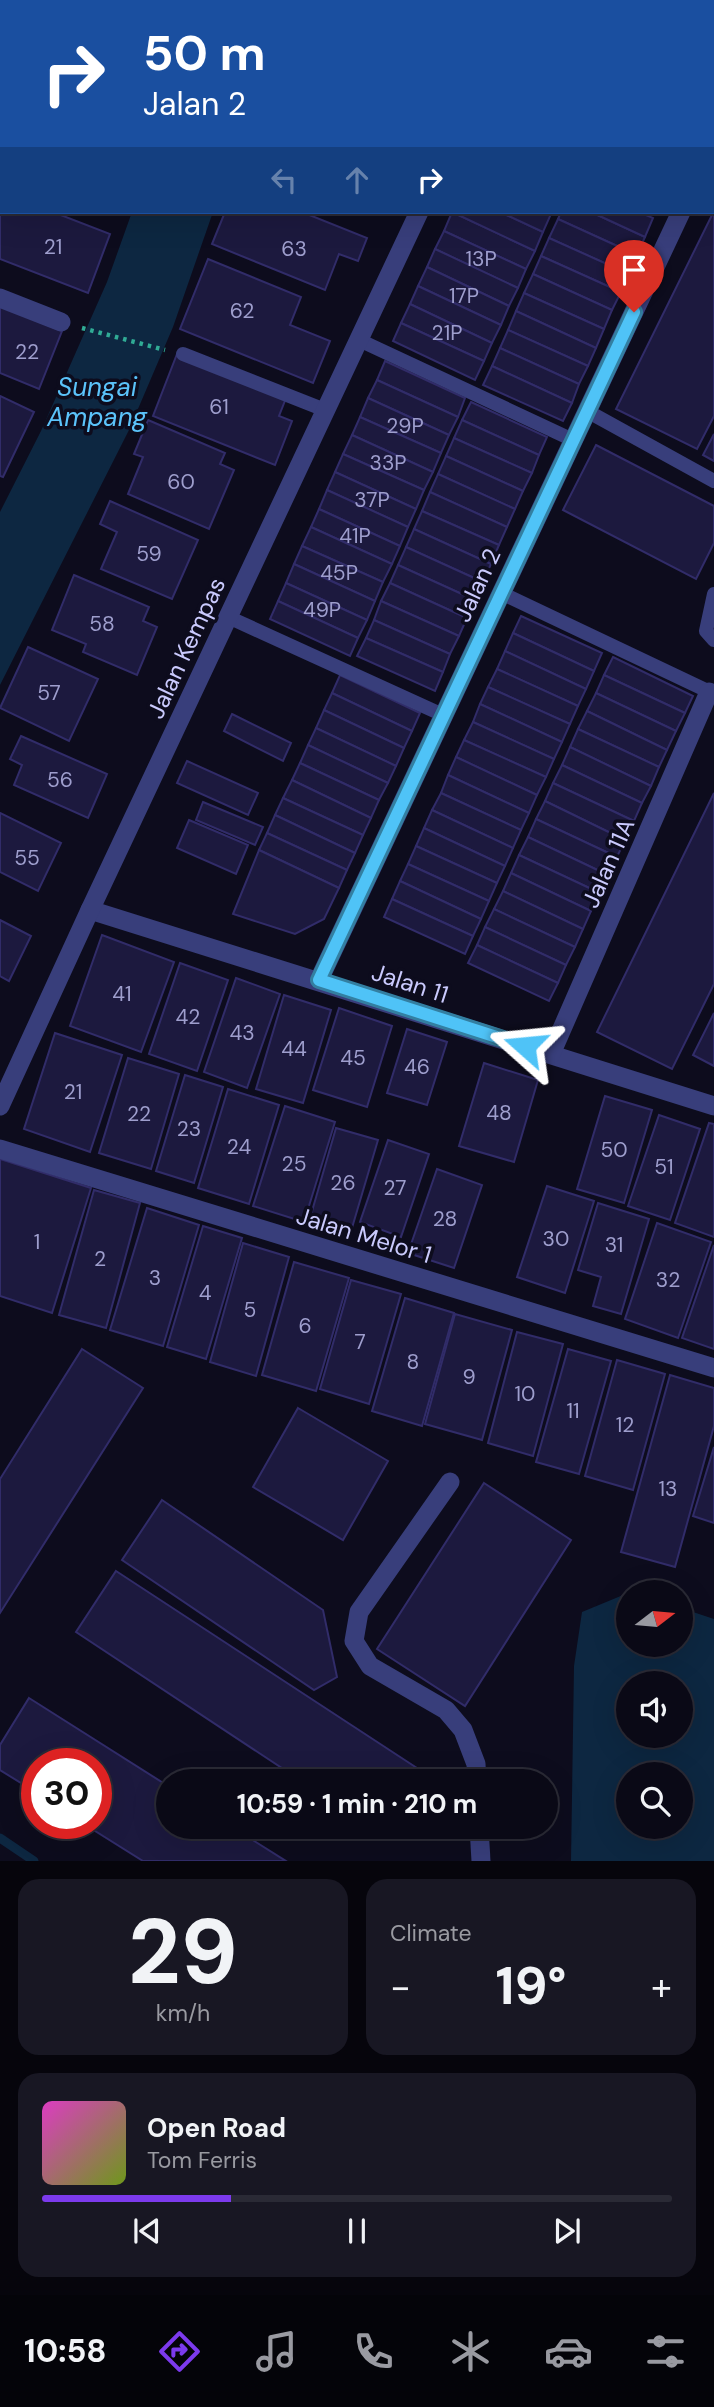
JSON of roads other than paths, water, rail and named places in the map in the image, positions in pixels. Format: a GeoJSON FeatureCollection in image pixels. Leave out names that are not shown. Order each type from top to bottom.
{"type":"FeatureCollection","features":[{"type":"Feature","properties":{"kind":"street","name":"Jalan Kempas"},"geometry":{"type":"LineString","coordinates":[[0,1106],[418,214]]}},
{"type":"Feature","properties":{"kind":"street","name":"Jalan 2"},"geometry":{"type":"LineString","coordinates":[[319,980],[680,214]]}},
{"type":"Feature","properties":{"kind":"street"},"geometry":{"type":"LineString","coordinates":[[0,298],[61,322]]}},
{"type":"Feature","properties":{"kind":"street","name":"Jalan 11A"},"geometry":{"type":"LineString","coordinates":[[551,1054],[712,693]]}},
{"type":"Feature","properties":{"kind":"street","name":"Jalan 11"},"geometry":{"type":"LineString","coordinates":[[90,910],[714,1106]]}},
{"type":"Feature","properties":{"kind":"street","name":"Jalan Melor 1"},"geometry":{"type":"LineString","coordinates":[[0,1149],[714,1368]]}},
{"type":"Feature","properties":{"kind":"street"},"geometry":{"type":"LineString","coordinates":[[450,1482],[359,1612],[354,1641],[370,1666],[446,1710],[463,1730],[476,1769]]}},
{"type":"Feature","properties":{"kind":"street"},"geometry":{"type":"LineString","coordinates":[[480,1839],[481,1861]]}},
{"type":"Feature","properties":{"kind":"lane"},"geometry":{"type":"LineString","coordinates":[[359,340],[573,440]]}},
{"type":"Feature","properties":{"kind":"lane"},"geometry":{"type":"LineString","coordinates":[[183,354],[325,410]]}},
{"type":"Feature","properties":{"kind":"lane"},"geometry":{"type":"LineString","coordinates":[[587,411],[714,481]]}},
{"type":"Feature","properties":{"kind":"lane"},"geometry":{"type":"LineString","coordinates":[[501,593],[712,693]]}},
{"type":"Feature","properties":{"kind":"lane"},"geometry":{"type":"LineString","coordinates":[[714,594],[706,631],[714,640]]}},
{"type":"Feature","properties":{"kind":"lane"},"geometry":{"type":"LineString","coordinates":[[228,617],[443,715]]}},
{"type":"Feature","properties":{"kind":"water","name":"Sungai Ampang"},"geometry":{"type":"Polygon","coordinates":[[[131,214],[212,214],[173,327],[129,430],[0,685],[0,512],[41,431],[107,282],[131,214]]]}},
{"type":"Feature","properties":{"kind":"water"},"geometry":{"type":"Polygon","coordinates":[[[616,1598],[616,1657],[693,1657],[693,1612],[714,1619],[714,1861],[571,1861],[574,1666],[582,1612],[616,1598]]]}},
{"type":"Feature","properties":{"kind":"waterway"},"geometry":{"type":"LineString","coordinates":[[0,1838],[34,1861]]}}]}
